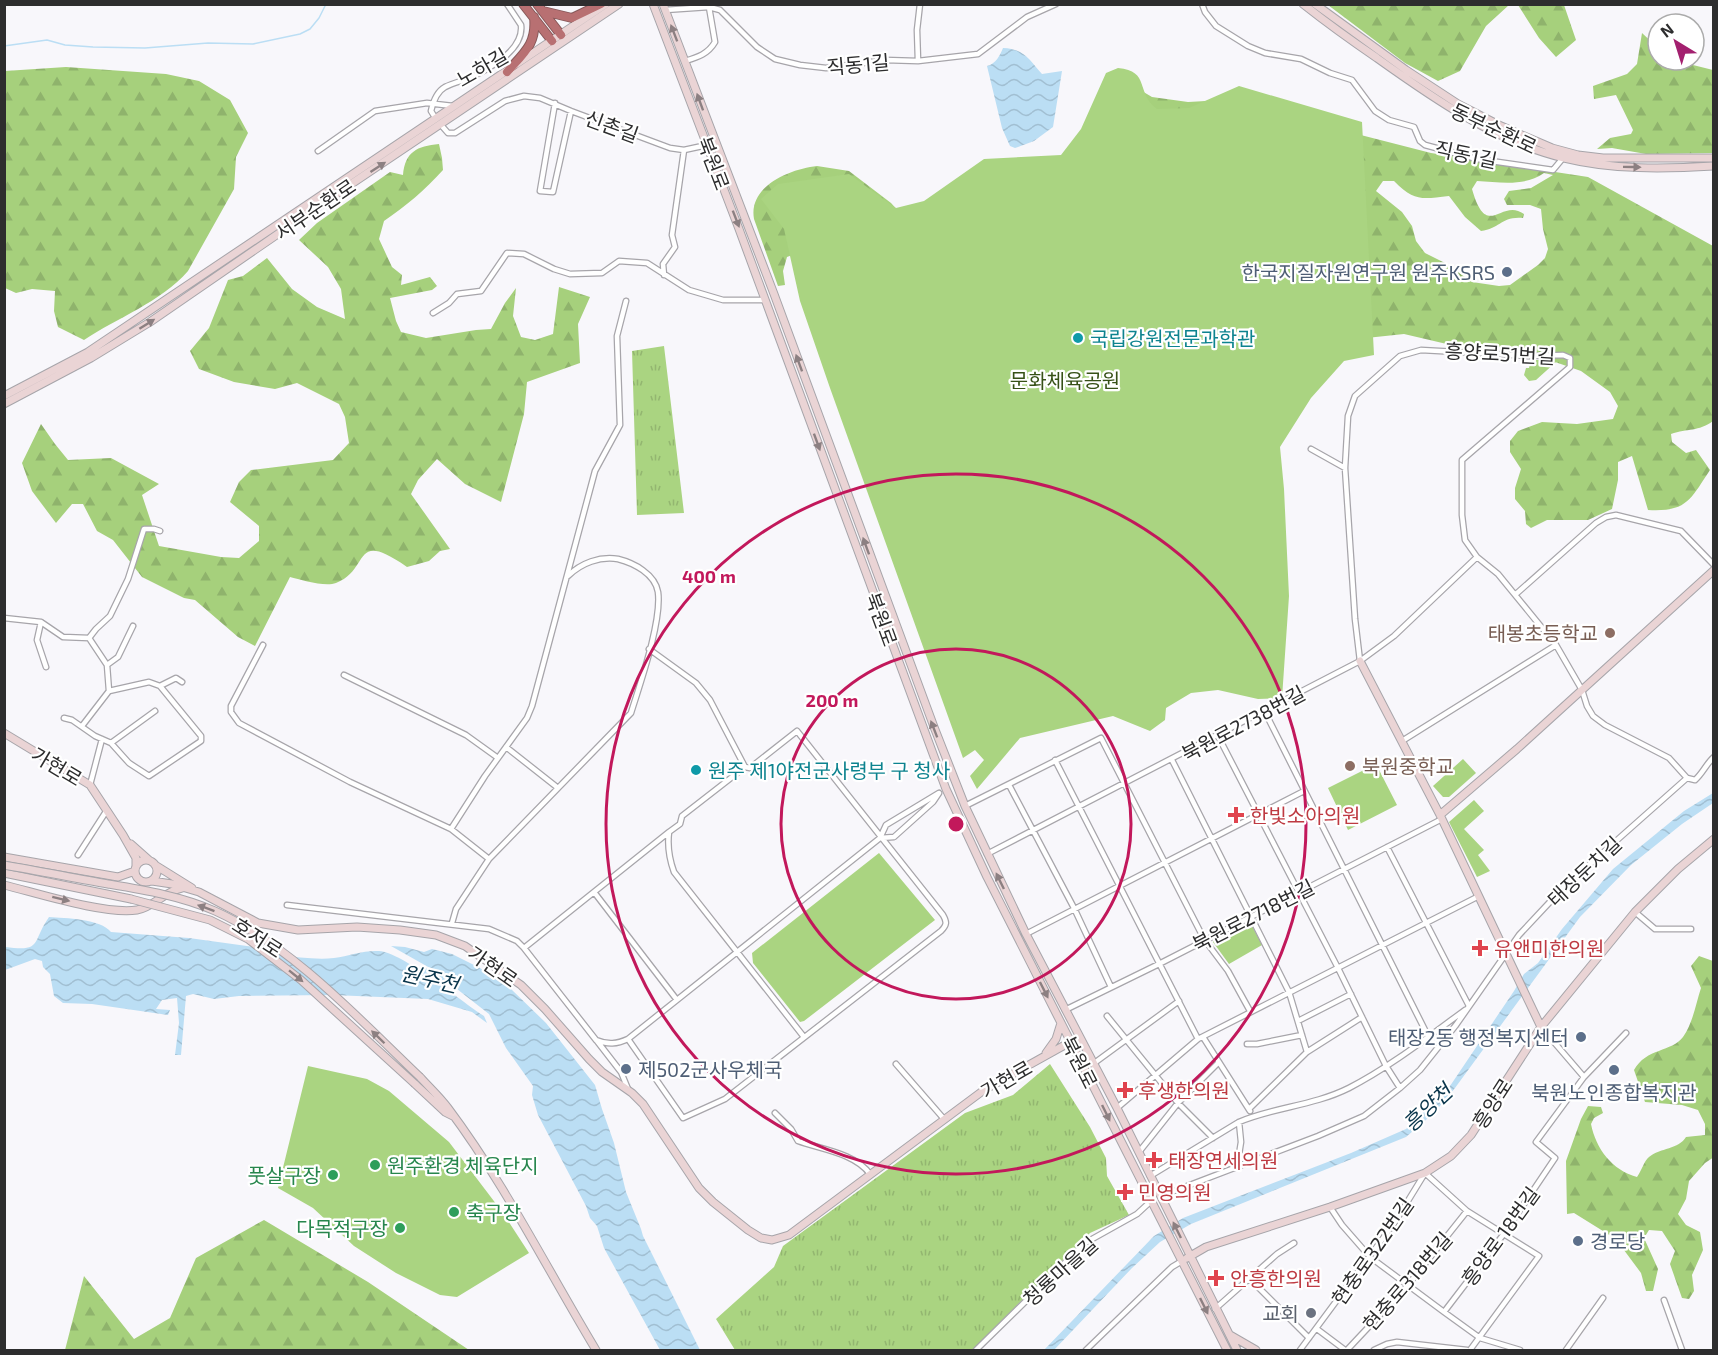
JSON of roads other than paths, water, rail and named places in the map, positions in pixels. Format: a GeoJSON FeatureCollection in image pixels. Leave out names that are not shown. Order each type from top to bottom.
{"type":"FeatureCollection","features":[{"type":"Feature","properties":{"kind":"highway"},"geometry":{"type":"LineString","coordinates":[[523,4],[554,44]]}},
{"type":"Feature","properties":{"kind":"highway"},"geometry":{"type":"LineString","coordinates":[[540,8],[572,18],[599,7]]}},
{"type":"Feature","properties":{"kind":"highway"},"geometry":{"type":"LineString","coordinates":[[540,8],[563,38]]}},
{"type":"Feature","properties":{"kind":"highway"},"geometry":{"type":"LineString","coordinates":[[507,72],[532,42],[535,31],[534,16]]}},
{"type":"Feature","properties":{"kind":"street","name":"노하길"},"geometry":{"type":"LineString","coordinates":[[438,94],[443,88],[476,75],[514,49],[520,40],[521,25],[507,4]]}},
{"type":"Feature","properties":{"kind":"street","name":"서부순환로"},"geometry":{"type":"LineString","coordinates":[[4,404],[90,358],[150,322],[554,44],[619,4]]}},
{"type":"Feature","properties":{"kind":"street"},"geometry":{"type":"LineString","coordinates":[[720,10],[724,4]]}},
{"type":"Feature","properties":{"kind":"street"},"geometry":{"type":"LineString","coordinates":[[918,61],[917,30],[920,4]]}},
{"type":"Feature","properties":{"kind":"street","name":"직동1길"},"geometry":{"type":"LineString","coordinates":[[664,7],[709,7],[720,10],[757,47],[775,59],[826,68],[885,60],[918,61],[978,54],[1027,17],[1056,4]]}},
{"type":"Feature","properties":{"kind":"street","name":"직동1길"},"geometry":{"type":"LineString","coordinates":[[1202,4],[1216,26],[1248,46],[1265,53],[1301,59],[1330,73],[1352,80],[1375,111],[1389,120],[1414,127],[1420,141],[1425,145],[1477,159],[1553,170],[1563,158]]}},
{"type":"Feature","properties":{"kind":"street","name":"동부순환로"},"geometry":{"type":"LineString","coordinates":[[1304,4],[1399,74],[1458,113],[1492,130],[1563,158],[1619,167],[1713,166]]}},
{"type":"Feature","properties":{"kind":"street","name":"동부순환로"},"geometry":{"type":"LineString","coordinates":[[1315,4],[1406,70],[1458,104],[1552,148],[1578,155],[1603,158],[1713,158]]}},
{"type":"Feature","properties":{"kind":"street","name":"북원로"},"geometry":{"type":"LineString","coordinates":[[652,6],[774,294],[965,806],[1026,934],[1117,1108],[1189,1254]]}},
{"type":"Feature","properties":{"kind":"street","name":"서부순환로"},"geometry":{"type":"LineString","coordinates":[[563,38],[599,7]]}},
{"type":"Feature","properties":{"kind":"street","name":"북원로"},"geometry":{"type":"LineString","coordinates":[[664,7],[685,61],[764,300],[942,791],[1180,1259]]}},
{"type":"Feature","properties":{"kind":"street"},"geometry":{"type":"LineString","coordinates":[[676,64],[704,54],[711,49],[715,42],[709,7]]}},
{"type":"Feature","properties":{"kind":"street","name":"서부순환로"},"geometry":{"type":"LineString","coordinates":[[4,396],[88,352],[439,122],[456,106],[507,72],[554,44]]}},
{"type":"Feature","properties":{"kind":"street"},"geometry":{"type":"LineString","coordinates":[[439,122],[431,111],[438,94],[445,104]]}},
{"type":"Feature","properties":{"kind":"street","name":"신촌길"},"geometry":{"type":"LineString","coordinates":[[439,122],[448,133],[455,133],[505,101],[524,96],[555,103],[570,111],[670,148],[684,150],[711,143]]}},
{"type":"Feature","properties":{"kind":"street"},"geometry":{"type":"LineString","coordinates":[[318,151],[375,111],[433,102],[456,106]]}},
{"type":"Feature","properties":{"kind":"street"},"geometry":{"type":"LineString","coordinates":[[555,103],[540,191],[553,192],[570,111]]}},
{"type":"Feature","properties":{"kind":"street"},"geometry":{"type":"LineString","coordinates":[[664,275],[663,264],[675,247],[672,236],[684,150]]}},
{"type":"Feature","properties":{"kind":"street"},"geometry":{"type":"LineString","coordinates":[[434,313],[449,303],[457,294],[481,291],[507,253],[524,254],[554,270],[570,274],[602,273],[619,261],[647,263],[689,290],[723,300],[764,300]]}},
{"type":"Feature","properties":{"kind":"street"},"geometry":{"type":"LineString","coordinates":[[451,829],[527,718],[532,706],[595,471],[620,425],[617,336],[626,301]]}},
{"type":"Feature","properties":{"kind":"street","name":"흥양로51번길"},"geometry":{"type":"LineString","coordinates":[[1541,1027],[1441,817],[1360,661],[1345,468],[1348,416],[1355,396],[1400,357],[1421,350],[1529,356],[1563,355],[1570,358],[1570,367],[1462,460],[1462,515],[1465,540],[1477,557],[1498,574],[1516,594],[1556,645],[1582,690],[1593,716],[1669,758],[1687,778]]}},
{"type":"Feature","properties":{"kind":"street"},"geometry":{"type":"LineString","coordinates":[[1311,449],[1345,468]]}},
{"type":"Feature","properties":{"kind":"street"},"geometry":{"type":"LineString","coordinates":[[1516,594],[1596,524],[1606,517],[1616,515],[1681,531],[1713,565]]}},
{"type":"Feature","properties":{"kind":"street"},"geometry":{"type":"LineString","coordinates":[[4,618],[42,622],[63,637],[89,638],[110,616],[128,579],[144,529],[160,531]]}},
{"type":"Feature","properties":{"kind":"street","name":"북원로2738번길"},"geometry":{"type":"LineString","coordinates":[[987,854],[1360,661],[1394,636],[1477,557]]}},
{"type":"Feature","properties":{"kind":"street"},"geometry":{"type":"LineString","coordinates":[[452,923],[456,909],[489,859],[631,713],[657,619],[658,592],[655,583],[645,571],[629,561],[610,558],[593,560],[568,576]]}},
{"type":"Feature","properties":{"kind":"street"},"geometry":{"type":"LineString","coordinates":[[1441,817],[1713,570]]}},
{"type":"Feature","properties":{"kind":"street"},"geometry":{"type":"LineString","coordinates":[[42,622],[37,640],[46,667]]}},
{"type":"Feature","properties":{"kind":"street"},"geometry":{"type":"LineString","coordinates":[[107,665],[118,657],[133,626]]}},
{"type":"Feature","properties":{"kind":"street"},"geometry":{"type":"LineString","coordinates":[[89,638],[107,665],[109,691]]}},
{"type":"Feature","properties":{"kind":"street"},"geometry":{"type":"LineString","coordinates":[[264,645],[231,706],[231,712],[239,723],[350,782],[451,829],[489,859]]}},
{"type":"Feature","properties":{"kind":"street"},"geometry":{"type":"LineString","coordinates":[[1402,741],[1556,645]]}},
{"type":"Feature","properties":{"kind":"street"},"geometry":{"type":"LineString","coordinates":[[649,648],[696,683],[710,700],[745,767]]}},
{"type":"Feature","properties":{"kind":"street"},"geometry":{"type":"LineString","coordinates":[[344,675],[466,735],[498,758]]}},
{"type":"Feature","properties":{"kind":"street"},"geometry":{"type":"LineString","coordinates":[[160,686],[176,678],[182,682]]}},
{"type":"Feature","properties":{"kind":"street"},"geometry":{"type":"LineString","coordinates":[[64,718],[72,720],[95,736],[111,742],[129,763],[149,776],[201,741],[201,736],[160,686],[149,682],[109,691],[82,726]]}},
{"type":"Feature","properties":{"kind":"street"},"geometry":{"type":"LineString","coordinates":[[111,742],[155,711]]}},
{"type":"Feature","properties":{"kind":"street"},"geometry":{"type":"LineString","coordinates":[[1264,712],[1428,1036]]}},
{"type":"Feature","properties":{"kind":"street"},"geometry":{"type":"LineString","coordinates":[[524,948],[680,824],[682,816],[745,767],[750,768],[797,732],[943,915],[946,925],[725,1099],[683,1118],[628,1039]]}},
{"type":"Feature","properties":{"kind":"street","name":"가현로"},"geometry":{"type":"LineString","coordinates":[[4,733],[90,785],[123,835]]}},
{"type":"Feature","properties":{"kind":"street"},"geometry":{"type":"LineString","coordinates":[[1218,736],[1386,1066],[1400,1089]]}},
{"type":"Feature","properties":{"kind":"street"},"geometry":{"type":"LineString","coordinates":[[965,806],[1101,738],[1204,939],[1228,971],[1250,1011]]}},
{"type":"Feature","properties":{"kind":"street"},"geometry":{"type":"LineString","coordinates":[[90,785],[102,739]]}},
{"type":"Feature","properties":{"kind":"street"},"geometry":{"type":"LineString","coordinates":[[506,747],[558,789]]}},
{"type":"Feature","properties":{"kind":"street","name":"태장둔치길"},"geometry":{"type":"LineString","coordinates":[[1161,1196],[1364,1116],[1400,1089],[1420,1070],[1508,957],[1519,935],[1563,888],[1687,778],[1695,780],[1705,764],[1713,757]]}},
{"type":"Feature","properties":{"kind":"street"},"geometry":{"type":"LineString","coordinates":[[1055,760],[1179,1001],[1200,1038],[1219,1062],[1253,1116]]}},
{"type":"Feature","properties":{"kind":"street"},"geometry":{"type":"LineString","coordinates":[[1172,760],[1289,992],[1307,1052]]}},
{"type":"Feature","properties":{"kind":"street"},"geometry":{"type":"LineString","coordinates":[[596,1040],[612,1044],[628,1039],[880,838],[886,825],[956,783]]}},
{"type":"Feature","properties":{"kind":"street"},"geometry":{"type":"LineString","coordinates":[[1010,785],[1074,908],[1111,987]]}},
{"type":"Feature","properties":{"kind":"street"},"geometry":{"type":"LineString","coordinates":[[880,838],[894,837],[942,791]]}},
{"type":"Feature","properties":{"kind":"street"},"geometry":{"type":"LineString","coordinates":[[1017,938],[1304,791]]}},
{"type":"Feature","properties":{"kind":"street"},"geometry":{"type":"LineString","coordinates":[[78,855],[106,810]]}},
{"type":"Feature","properties":{"kind":"street","name":"북원로2718번길"},"geometry":{"type":"LineString","coordinates":[[1065,1010],[1251,917],[1441,817]]}},
{"type":"Feature","properties":{"kind":"street"},"geometry":{"type":"LineString","coordinates":[[669,832],[667,844],[669,860],[674,872],[804,1037]]}},
{"type":"Feature","properties":{"kind":"street"},"geometry":{"type":"LineString","coordinates":[[123,835],[136,858],[135,869],[139,880],[145,883],[157,876],[152,862]]}},
{"type":"Feature","properties":{"kind":"street"},"geometry":{"type":"LineString","coordinates":[[123,835],[152,862],[199,892]]}},
{"type":"Feature","properties":{"kind":"street","name":"흥양로"},"geometry":{"type":"LineString","coordinates":[[1180,1259],[1206,1247],[1425,1173],[1451,1156],[1471,1136],[1541,1027],[1635,912],[1678,869],[1713,839]]}},
{"type":"Feature","properties":{"kind":"street"},"geometry":{"type":"LineString","coordinates":[[1150,1176],[1239,1122],[1253,1116],[1311,1104],[1349,1088],[1386,1066],[1469,1006],[1387,847]]}},
{"type":"Feature","properties":{"kind":"street"},"geometry":{"type":"LineString","coordinates":[[4,857],[118,877],[135,869],[141,861],[152,862]]}},
{"type":"Feature","properties":{"kind":"street","name":"호저로"},"geometry":{"type":"LineString","coordinates":[[4,865],[181,899],[215,911],[270,943],[297,964],[418,1080],[445,1112],[453,1116],[480,1154],[535,1242],[596,1350]]}},
{"type":"Feature","properties":{"kind":"street","name":"호저로"},"geometry":{"type":"LineString","coordinates":[[4,873],[131,898],[210,920],[248,939],[301,980],[418,1080]]}},
{"type":"Feature","properties":{"kind":"street","name":"가현로"},"geometry":{"type":"LineString","coordinates":[[152,881],[199,892],[258,923],[298,930],[357,927],[400,930],[436,935],[465,946],[521,985],[602,1072],[643,1104],[699,1188],[712,1202],[748,1230],[761,1238],[772,1240],[789,1235],[984,1090],[1079,1037]]}},
{"type":"Feature","properties":{"kind":"street"},"geometry":{"type":"LineString","coordinates":[[4,885],[82,904],[129,910],[139,910],[170,891],[183,888]]}},
{"type":"Feature","properties":{"kind":"street"},"geometry":{"type":"LineString","coordinates":[[594,892],[676,1000]]}},
{"type":"Feature","properties":{"kind":"street"},"geometry":{"type":"LineString","coordinates":[[1117,1108],[1200,1038],[1479,896]]}},
{"type":"Feature","properties":{"kind":"street"},"geometry":{"type":"LineString","coordinates":[[287,905],[452,923],[489,929],[517,941],[621,1072],[629,1091]]}},
{"type":"Feature","properties":{"kind":"street"},"geometry":{"type":"LineString","coordinates":[[1635,912],[1655,929],[1691,929]]}},
{"type":"Feature","properties":{"kind":"street"},"geometry":{"type":"LineString","coordinates":[[1298,1021],[1351,994]]}},
{"type":"Feature","properties":{"kind":"street","name":"북원로"},"geometry":{"type":"LineString","coordinates":[[1093,1064],[1179,1001]]}},
{"type":"Feature","properties":{"kind":"street"},"geometry":{"type":"LineString","coordinates":[[1107,1016],[1178,1103],[1213,1138]]}},
{"type":"Feature","properties":{"kind":"street"},"geometry":{"type":"LineString","coordinates":[[1249,1108],[1307,1052],[1362,1017]]}},
{"type":"Feature","properties":{"kind":"street"},"geometry":{"type":"LineString","coordinates":[[1041,1058],[1056,1039],[1061,1023]]}},
{"type":"Feature","properties":{"kind":"street"},"geometry":{"type":"LineString","coordinates":[[1541,1027],[1584,1077],[1626,1033]]}},
{"type":"Feature","properties":{"kind":"street"},"geometry":{"type":"LineString","coordinates":[[1247,1044],[1302,1035]]}},
{"type":"Feature","properties":{"kind":"street"},"geometry":{"type":"LineString","coordinates":[[1138,1153],[1178,1103],[1219,1062]]}},
{"type":"Feature","properties":{"kind":"street"},"geometry":{"type":"LineString","coordinates":[[896,1064],[944,1119]]}},
{"type":"Feature","properties":{"kind":"street","name":"흥양로 18번길"},"geometry":{"type":"LineString","coordinates":[[1444,1312],[1503,1235],[1555,1158],[1536,1142],[1584,1077]]}},
{"type":"Feature","properties":{"kind":"street"},"geometry":{"type":"LineString","coordinates":[[775,1113],[798,1141],[853,1160],[865,1167],[870,1174]]}},
{"type":"Feature","properties":{"kind":"street"},"geometry":{"type":"LineString","coordinates":[[1237,1167],[1241,1142],[1239,1122]]}},
{"type":"Feature","properties":{"kind":"street"},"geometry":{"type":"LineString","coordinates":[[1374,1350],[1397,1342],[1468,1350],[1480,1338],[1539,1256],[1467,1211],[1425,1173]]}},
{"type":"Feature","properties":{"kind":"street","name":"현충로322번길"},"geometry":{"type":"LineString","coordinates":[[1300,1350],[1395,1222],[1425,1173]]}},
{"type":"Feature","properties":{"kind":"street","name":"청룡마을길"},"geometry":{"type":"LineString","coordinates":[[976,1350],[1085,1243],[1137,1214],[1150,1202]]}},
{"type":"Feature","properties":{"kind":"street"},"geometry":{"type":"LineString","coordinates":[[1330,1207],[1342,1225],[1370,1257],[1480,1338],[1520,1350]]}},
{"type":"Feature","properties":{"kind":"street","name":"현충로318번길"},"geometry":{"type":"LineString","coordinates":[[1346,1350],[1408,1285],[1467,1211]]}},
{"type":"Feature","properties":{"kind":"street"},"geometry":{"type":"LineString","coordinates":[[1215,1309],[1277,1254],[1293,1243]]}},
{"type":"Feature","properties":{"kind":"street"},"geometry":{"type":"LineString","coordinates":[[1189,1254],[1237,1350]]}},
{"type":"Feature","properties":{"kind":"street"},"geometry":{"type":"LineString","coordinates":[[1086,1350],[1180,1259],[1227,1350]]}},
{"type":"Feature","properties":{"kind":"street"},"geometry":{"type":"LineString","coordinates":[[1250,1279],[1310,1338]]}},
{"type":"Feature","properties":{"kind":"street"},"geometry":{"type":"LineString","coordinates":[[1566,1350],[1603,1298]]}},
{"type":"Feature","properties":{"kind":"street"},"geometry":{"type":"LineString","coordinates":[[1664,1300],[1682,1350]]}},
{"type":"Feature","properties":{"kind":"street"},"geometry":{"type":"LineString","coordinates":[[1317,1329],[1346,1350]]}},
{"type":"Feature","properties":{"kind":"street"},"geometry":{"type":"LineString","coordinates":[[1229,1334],[1256,1350]]}},
{"type":"Feature","properties":{"kind":"water"},"geometry":{"type":"Polygon","coordinates":[[[1003,48],[1022,53],[1042,74],[1062,71],[1053,127],[1034,141],[1015,148],[1010,146],[1002,128],[987,66],[995,61],[1003,48]]]}},
{"type":"Feature","properties":{"kind":"water"},"geometry":{"type":"Polygon","coordinates":[[[1713,793],[1713,803],[1682,824],[1631,865],[1580,917],[1455,1088],[1434,1113],[1406,1137],[1191,1224],[1160,1242],[1054,1350],[1044,1350],[1154,1236],[1183,1218],[1351,1153],[1406,1129],[1450,1086],[1524,974],[1538,963],[1562,929],[1613,869],[1684,811],[1713,793]]]}},
{"type":"Feature","properties":{"kind":"water"},"geometry":{"type":"Polygon","coordinates":[[[49,917],[91,922],[111,932],[189,938],[276,950],[279,955],[327,959],[379,951],[417,968],[484,1016],[487,1023],[472,1012],[428,999],[333,995],[239,996],[214,999],[193,994],[186,996],[181,1055],[175,1055],[179,1023],[177,998],[162,1000],[156,1009],[170,1010],[168,1015],[92,1004],[63,1003],[54,996],[50,974],[43,967],[42,961],[35,959],[5,970],[5,947],[31,947],[49,917]]]}},
{"type":"Feature","properties":{"kind":"water"},"geometry":{"type":"Polygon","coordinates":[[[391,946],[424,952],[432,949],[452,954],[480,968],[511,989],[546,1023],[595,1085],[614,1143],[626,1192],[643,1236],[700,1350],[660,1350],[604,1248],[597,1226],[590,1218],[586,1206],[538,1115],[532,1095],[533,1086],[506,1048],[489,1014],[430,968],[391,946]]]}},
{"type":"Feature","properties":{"kind":"waterway"},"geometry":{"type":"LineString","coordinates":[[4,46],[47,40],[65,45],[93,47],[145,48],[208,43],[253,44],[300,34],[310,29],[326,4]]}},
{"type":"Feature","properties":{"kind":"waterway","name":"원주천"},"geometry":{"type":"LineString","coordinates":[[408,970],[452,979]]}},
{"type":"Feature","properties":{"kind":"place","name":"한국지질자원연구원 원주KSRS"},"geometry":{"type":"Point","coordinates":[1507,272]}},
{"type":"Feature","properties":{"kind":"place","name":"국립강원전문과학관"},"geometry":{"type":"Point","coordinates":[1078,338]}},
{"type":"Feature","properties":{"kind":"place","name":"태봉초등학교"},"geometry":{"type":"Point","coordinates":[1610,633]}},
{"type":"Feature","properties":{"kind":"place","name":"북원중학교"},"geometry":{"type":"Point","coordinates":[1350,766]}},
{"type":"Feature","properties":{"kind":"place","name":"원주 제1야전군사령부 구 청사"},"geometry":{"type":"Point","coordinates":[696,770]}},
{"type":"Feature","properties":{"kind":"place","name":"한빛소아의원"},"geometry":{"type":"Point","coordinates":[1236,815]}},
{"type":"Feature","properties":{"kind":"place","name":"유앤미한의원"},"geometry":{"type":"Point","coordinates":[1480,948]}},
{"type":"Feature","properties":{"kind":"place","name":"태장2동 행정복지센터"},"geometry":{"type":"Point","coordinates":[1581,1037]}},
{"type":"Feature","properties":{"kind":"place","name":"제502군사우체국"},"geometry":{"type":"Point","coordinates":[626,1069]}},
{"type":"Feature","properties":{"kind":"place","name":"북원노인종합복지관"},"geometry":{"type":"Point","coordinates":[1614,1070]}},
{"type":"Feature","properties":{"kind":"place","name":"후생한의원"},"geometry":{"type":"Point","coordinates":[1125,1090]}},
{"type":"Feature","properties":{"kind":"place","name":"태장연세의원"},"geometry":{"type":"Point","coordinates":[1154,1160]}},
{"type":"Feature","properties":{"kind":"place","name":"원주환경 체육단지"},"geometry":{"type":"Point","coordinates":[375,1165]}},
{"type":"Feature","properties":{"kind":"place","name":"풋살구장"},"geometry":{"type":"Point","coordinates":[333,1175]}},
{"type":"Feature","properties":{"kind":"place","name":"민영의원"},"geometry":{"type":"Point","coordinates":[1125,1192]}},
{"type":"Feature","properties":{"kind":"place","name":"축구장"},"geometry":{"type":"Point","coordinates":[454,1212]}},
{"type":"Feature","properties":{"kind":"place","name":"다목적구장"},"geometry":{"type":"Point","coordinates":[400,1228]}},
{"type":"Feature","properties":{"kind":"place","name":"경로당"},"geometry":{"type":"Point","coordinates":[1578,1241]}},
{"type":"Feature","properties":{"kind":"place","name":"안흥한의원"},"geometry":{"type":"Point","coordinates":[1216,1278]}},
{"type":"Feature","properties":{"kind":"place","name":"교회"},"geometry":{"type":"Point","coordinates":[1311,1313]}},
{"type":"Feature","properties":{"kind":"park label","name":"문화체육공원"},"geometry":{"type":"Point","coordinates":[1065,380]}},
{"type":"Feature","properties":{"kind":"water label","name":"흥양천"},"geometry":{"type":"Point","coordinates":[1427,1107]}}]}
